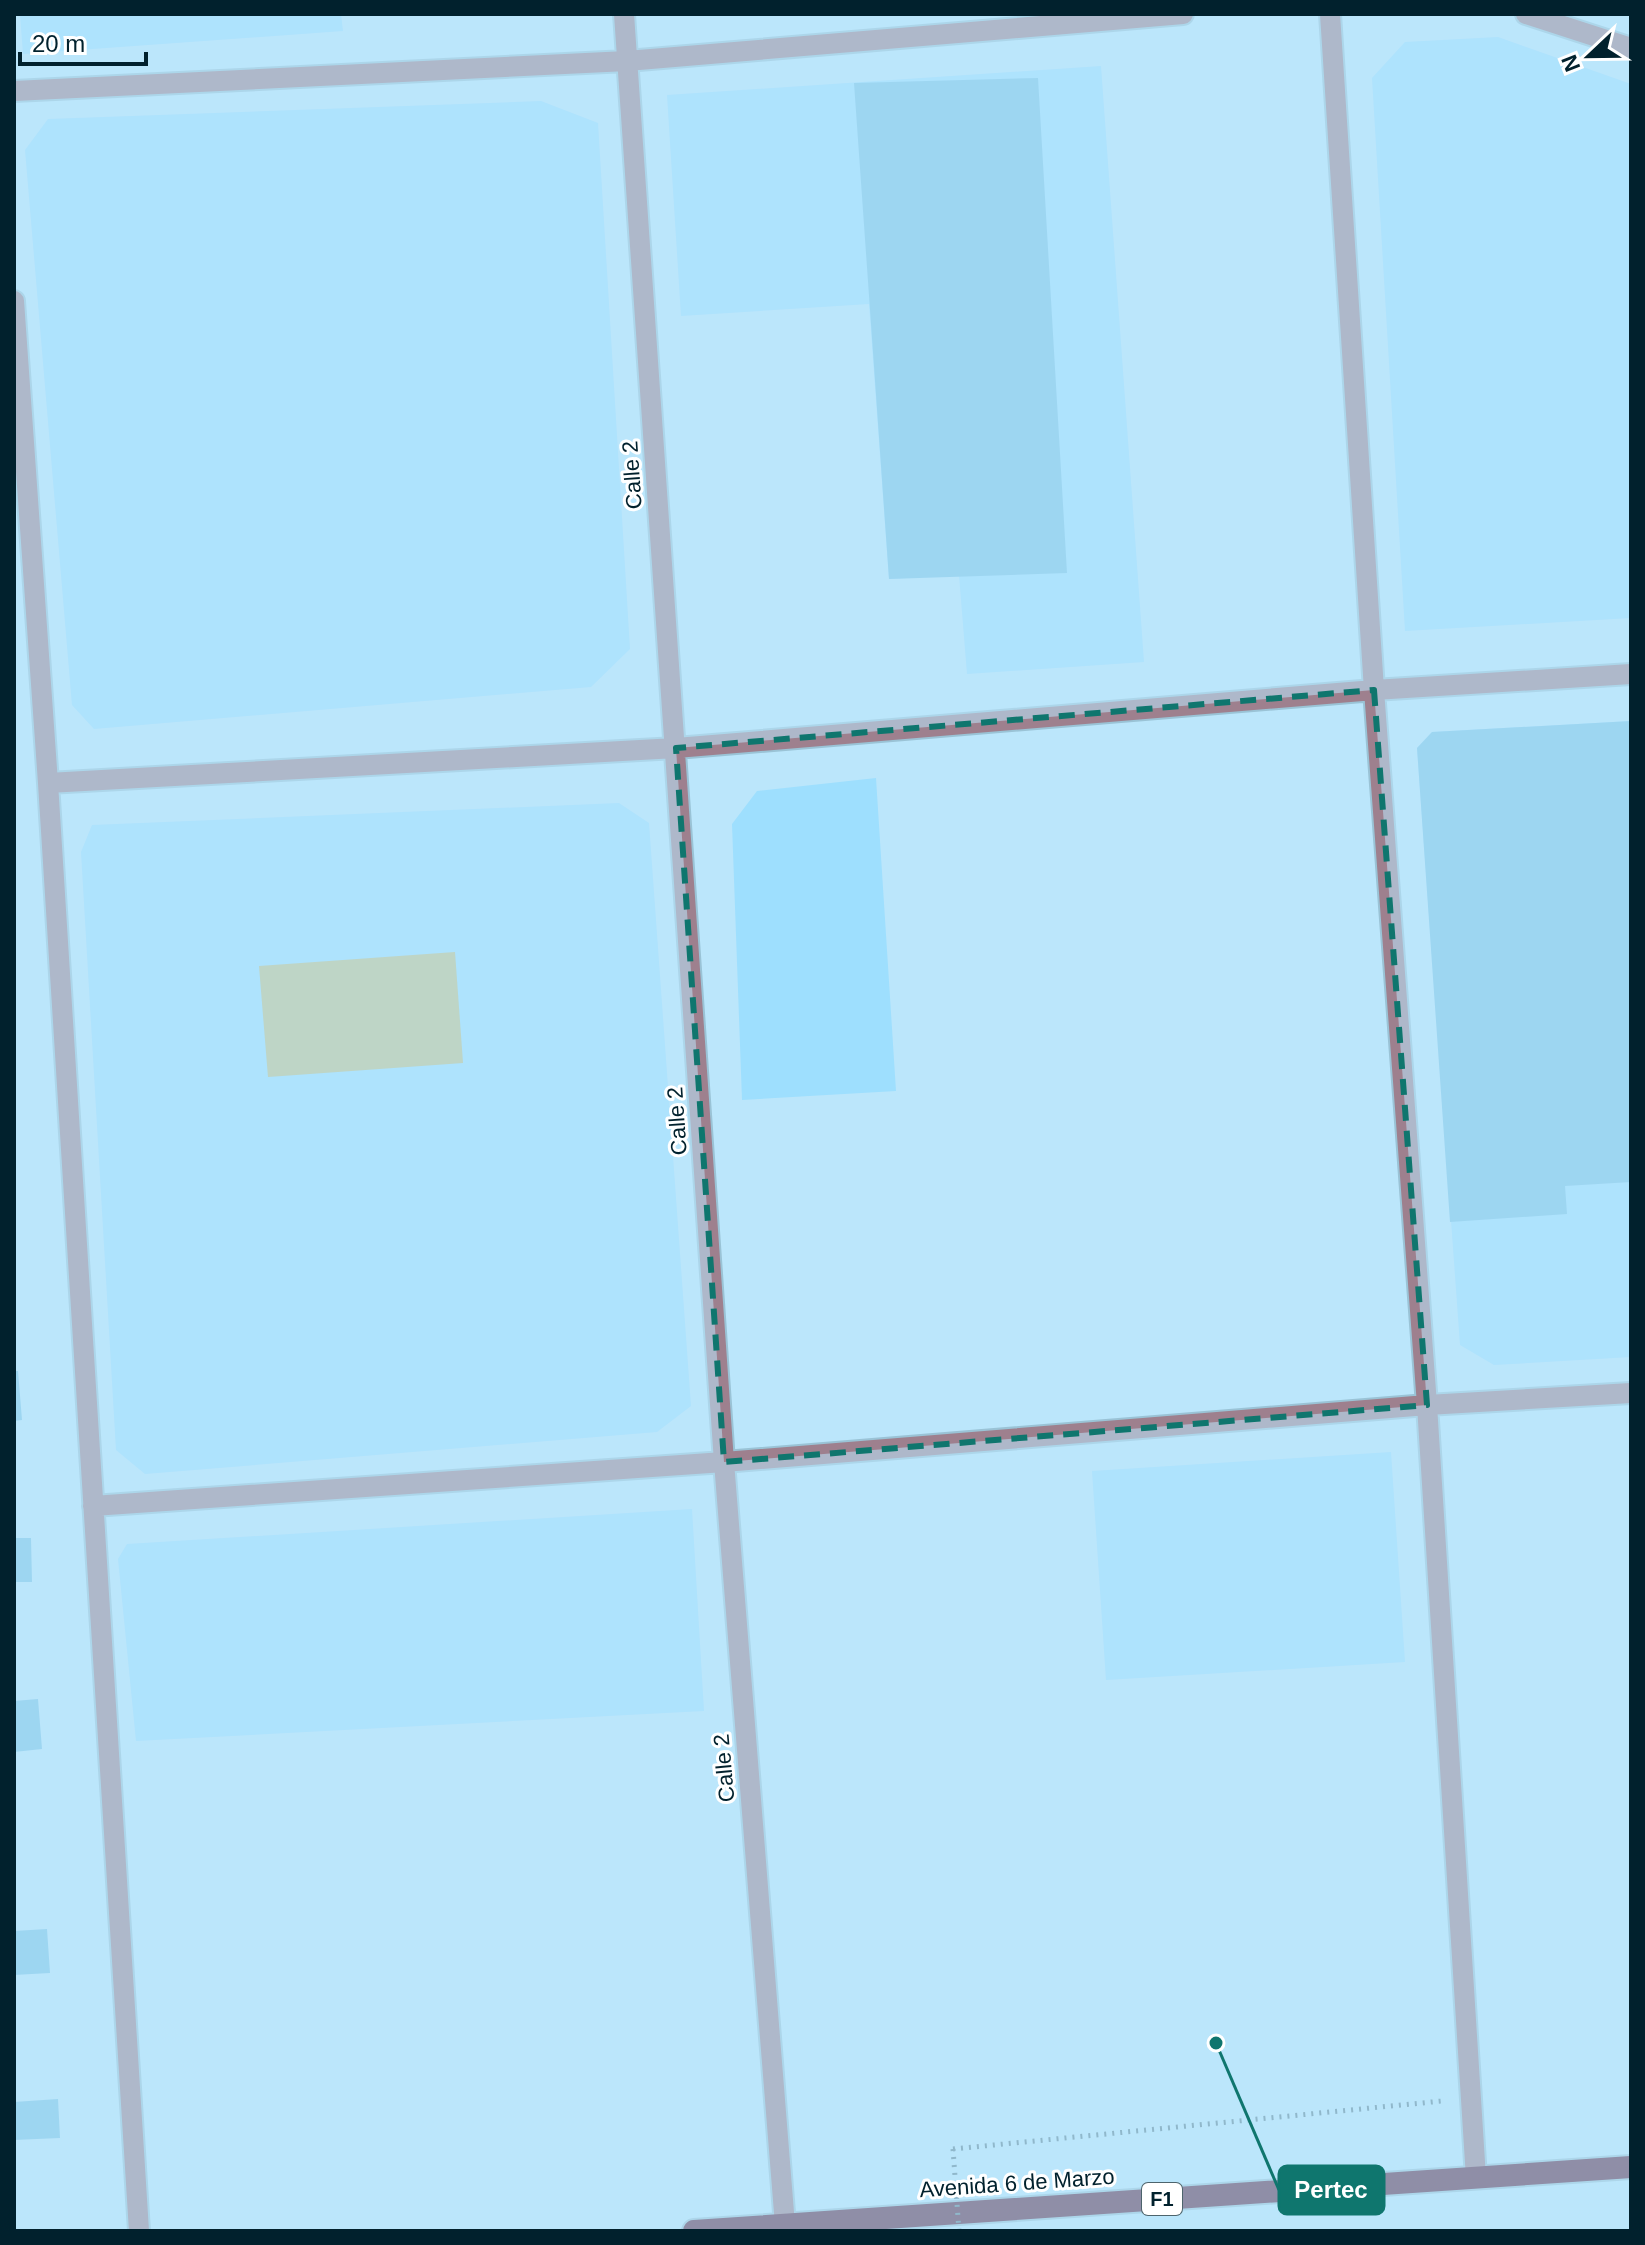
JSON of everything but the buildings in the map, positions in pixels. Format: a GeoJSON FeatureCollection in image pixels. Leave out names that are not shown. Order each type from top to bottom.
{"type":"FeatureCollection","features":[{"type":"Feature","properties":{"kind":"highway","name":"Avenida 6 de Marzo"},"geometry":{"type":"LineString","coordinates":[[694,2231],[1631,2167]]}},
{"type":"Feature","properties":{"kind":"street","name":"Calle 2"},"geometry":{"type":"LineString","coordinates":[[624,14],[724,1462],[785,2225]]}},
{"type":"Feature","properties":{"kind":"street"},"geometry":{"type":"LineString","coordinates":[[14,91],[627,61],[1183,14]]}},
{"type":"Feature","properties":{"kind":"street"},"geometry":{"type":"LineString","coordinates":[[1330,14],[1374,690],[1427,1405],[1476,2178]]}},
{"type":"Feature","properties":{"kind":"street"},"geometry":{"type":"LineString","coordinates":[[1526,14],[1631,48]]}},
{"type":"Feature","properties":{"kind":"street"},"geometry":{"type":"LineString","coordinates":[[14,301],[48,783],[139,2231]]}},
{"type":"Feature","properties":{"kind":"street"},"geometry":{"type":"LineString","coordinates":[[48,783],[676,748],[1374,690],[1631,674]]}},
{"type":"Feature","properties":{"kind":"street"},"geometry":{"type":"LineString","coordinates":[[93,1506],[724,1462],[1427,1405],[1631,1393]]}},
{"type":"Feature","properties":{"kind":"path"},"geometry":{"type":"LineString","coordinates":[[959,2231],[953,2149],[1471,2098]]}},
{"type":"Feature","properties":{"kind":"highlighted area"},"geometry":{"type":"Polygon","coordinates":[[[1374,690],[1427,1405],[724,1462],[676,748],[1374,690]]]}},
{"type":"Feature","properties":{"kind":"shaded area"},"geometry":{"type":"Polygon","coordinates":[[[20,14],[341,14],[343,31],[23,54],[20,14]]]}},
{"type":"Feature","properties":{"kind":"shaded area"},"geometry":{"type":"Polygon","coordinates":[[[1498,37],[1631,84],[1631,618],[1405,631],[1372,78],[1405,42],[1498,37]]]}},
{"type":"Feature","properties":{"kind":"shaded area"},"geometry":{"type":"Polygon","coordinates":[[[1101,66],[1144,662],[967,674],[959,575],[889,579],[869,304],[681,316],[667,95],[1101,66]]]}},
{"type":"Feature","properties":{"kind":"shaded area"},"geometry":{"type":"Polygon","coordinates":[[[541,101],[598,123],[630,649],[591,687],[94,729],[72,705],[25,150],[48,119],[541,101]]]}},
{"type":"Feature","properties":{"kind":"shaded area"},"geometry":{"type":"Polygon","coordinates":[[[1631,721],[1631,1357],[1494,1365],[1460,1345],[1417,748],[1432,732],[1631,721]]]}},
{"type":"Feature","properties":{"kind":"shaded area"},"geometry":{"type":"Polygon","coordinates":[[[876,778],[896,1091],[742,1100],[732,824],[757,791],[876,778]]]}},
{"type":"Feature","properties":{"kind":"shaded area"},"geometry":{"type":"Polygon","coordinates":[[[619,803],[649,823],[691,1406],[657,1432],[145,1474],[116,1450],[81,852],[92,825],[619,803]]]}},
{"type":"Feature","properties":{"kind":"shaded area"},"geometry":{"type":"Polygon","coordinates":[[[1391,1452],[1405,1662],[1106,1680],[1092,1471],[1391,1452]]]}},
{"type":"Feature","properties":{"kind":"shaded area"},"geometry":{"type":"Polygon","coordinates":[[[692,1509],[704,1711],[136,1741],[118,1559],[127,1544],[692,1509]]]}},
{"type":"Feature","properties":{"kind":"green space"},"geometry":{"type":"Polygon","coordinates":[[[455,952],[463,1063],[268,1077],[259,966],[455,952]]]}},
{"type":"Feature","properties":{"kind":"place","name":"Pertec"},"geometry":{"type":"Point","coordinates":[1216,2043]}}]}
